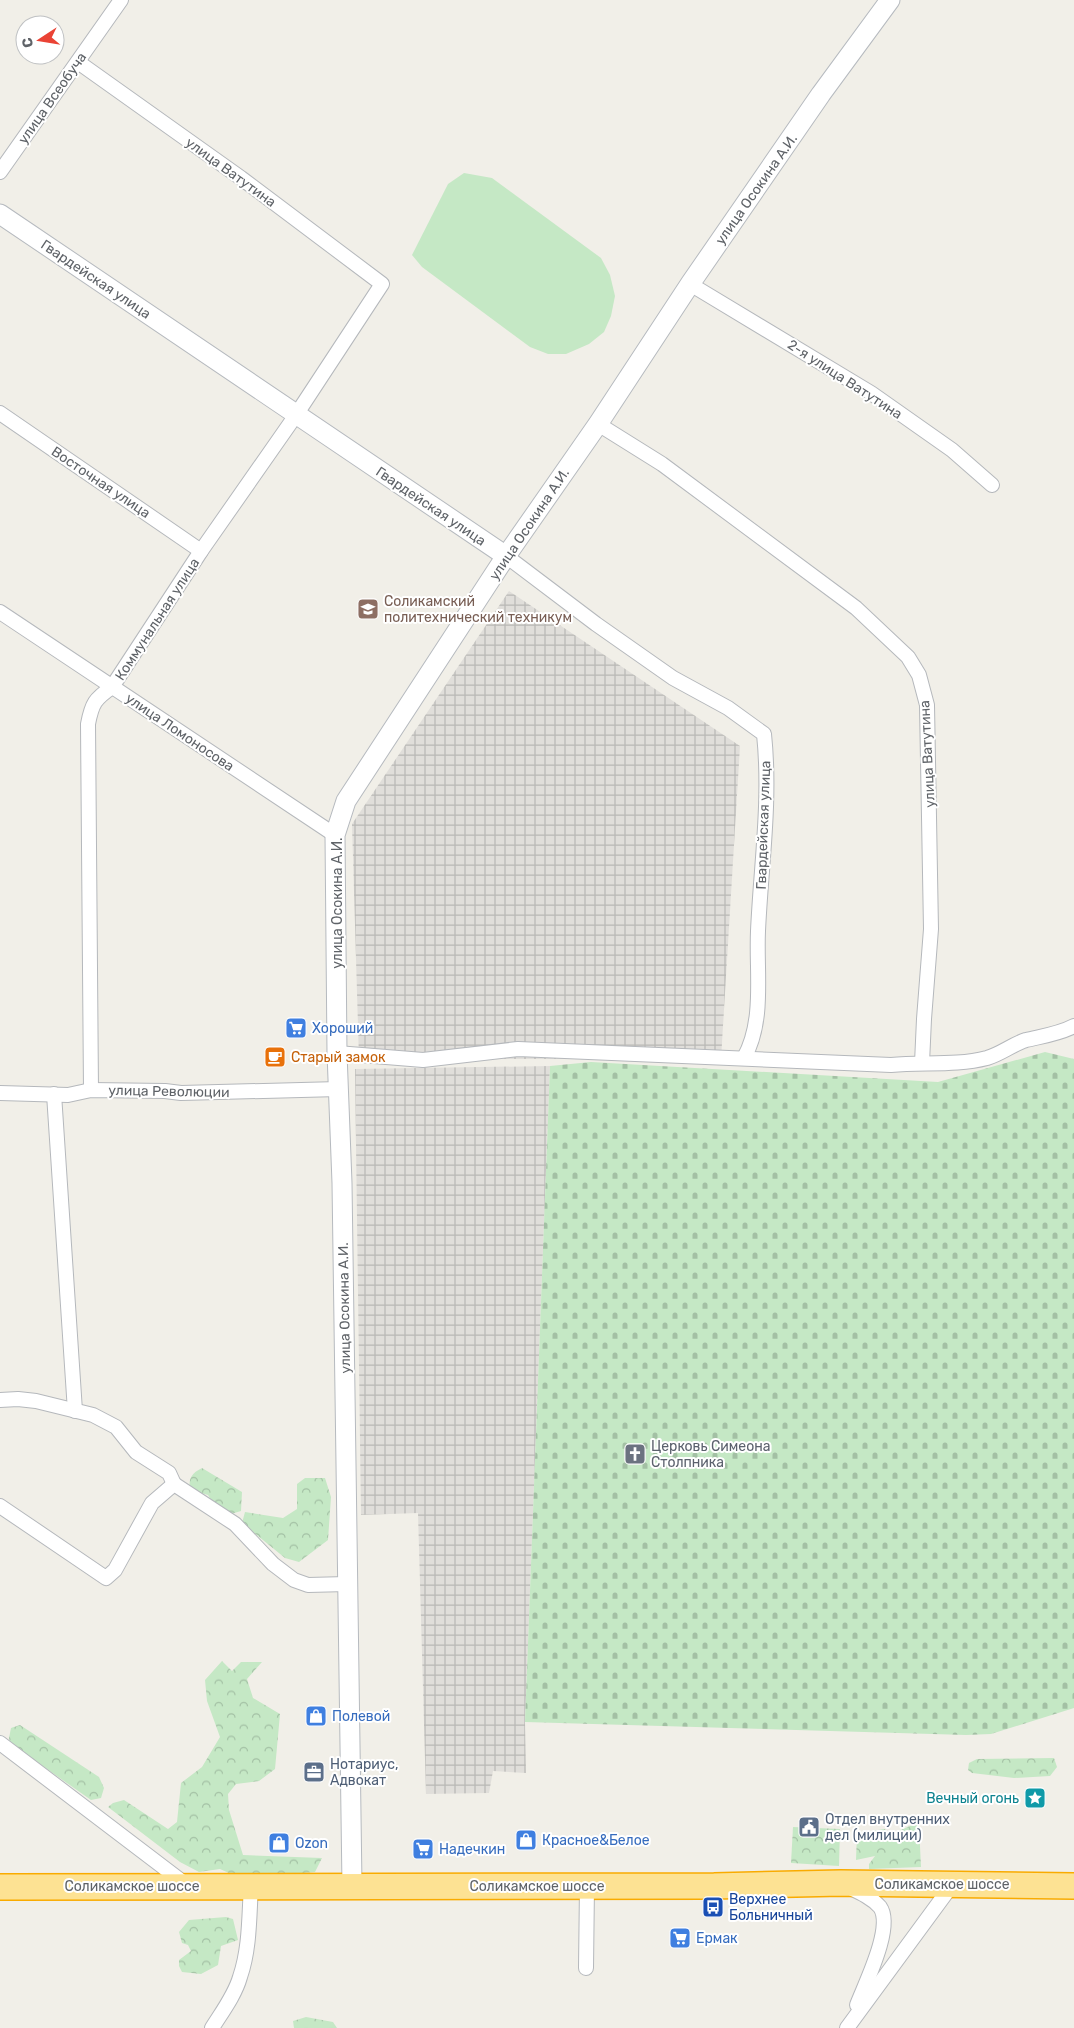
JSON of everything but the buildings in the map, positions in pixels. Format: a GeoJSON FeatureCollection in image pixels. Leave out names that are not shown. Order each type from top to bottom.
{"type":"FeatureCollection","features":[{"type":"Feature","properties":{"kind":"highway","name":"Соликамское шоссе"},"geometry":{"type":"LineString","coordinates":[[0,1887],[587,1886],[842,1883],[1074,1886]]}},
{"type":"Feature","properties":{"kind":"street","name":"улица Всеобуча"},"geometry":{"type":"LineString","coordinates":[[0,172],[121,0]]}},
{"type":"Feature","properties":{"kind":"street","name":"улица Осокина А.И."},"geometry":{"type":"LineString","coordinates":[[352,1885],[337,1053],[335,835],[346,801],[506,556],[598,424],[690,284],[816,102],[890,0]]}},
{"type":"Feature","properties":{"kind":"street","name":"улица Ватутина"},"geometry":{"type":"LineString","coordinates":[[78,62],[241,178],[382,284]]}},
{"type":"Feature","properties":{"kind":"street","name":"Гвардейская улица"},"geometry":{"type":"LineString","coordinates":[[0,214],[506,556],[596,624],[674,678],[728,708],[764,734],[767,785],[758,933],[759,960],[755,1028],[752,1044],[744,1058]]}},
{"type":"Feature","properties":{"kind":"street","name":"Коммунальная улица"},"geometry":{"type":"LineString","coordinates":[[91,1090],[88,724],[91,708],[96,698],[112,687],[201,550],[296,415],[382,284]]}},
{"type":"Feature","properties":{"kind":"street","name":"2-я улица Ватутина"},"geometry":{"type":"LineString","coordinates":[[690,284],[872,393],[952,450],[992,485]]}},
{"type":"Feature","properties":{"kind":"street","name":"Восточная улица"},"geometry":{"type":"LineString","coordinates":[[0,413],[201,550]]}},
{"type":"Feature","properties":{"kind":"street","name":"улица Ватутина"},"geometry":{"type":"LineString","coordinates":[[598,424],[662,464],[856,608],[908,657],[919,675],[927,706],[931,921],[922,1062]]}},
{"type":"Feature","properties":{"kind":"street","name":"улица Ломоносова"},"geometry":{"type":"LineString","coordinates":[[0,612],[335,835]]}},
{"type":"Feature","properties":{"kind":"street"},"geometry":{"type":"LineString","coordinates":[[337,1053],[423,1060],[518,1048],[891,1065],[922,1062],[958,1064],[989,1057],[1024,1041],[1064,1032],[1074,1026]]}},
{"type":"Feature","properties":{"kind":"street","name":"улица Революции"},"geometry":{"type":"LineString","coordinates":[[0,1093],[68,1095],[91,1090],[166,1091],[181,1094],[339,1089]]}},
{"type":"Feature","properties":{"kind":"street"},"geometry":{"type":"LineString","coordinates":[[54,1094],[75,1411]]}},
{"type":"Feature","properties":{"kind":"street"},"geometry":{"type":"LineString","coordinates":[[0,1400],[36,1400],[93,1415],[116,1427],[136,1452],[169,1473],[174,1484],[235,1524],[273,1564],[294,1580],[308,1585],[347,1584]]}},
{"type":"Feature","properties":{"kind":"street"},"geometry":{"type":"LineString","coordinates":[[0,1506],[106,1578],[115,1570],[152,1504],[174,1484]]}},
{"type":"Feature","properties":{"kind":"street"},"geometry":{"type":"LineString","coordinates":[[0,1742],[188,1886]]}},
{"type":"Feature","properties":{"kind":"street"},"geometry":{"type":"LineString","coordinates":[[842,1883],[869,1897],[881,1909],[884,1922],[882,1941],[852,2026]]}},
{"type":"Feature","properties":{"kind":"street"},"geometry":{"type":"LineString","coordinates":[[852,2026],[952,1885]]}},
{"type":"Feature","properties":{"kind":"street"},"geometry":{"type":"LineString","coordinates":[[212,2028],[240,1978],[246,1948],[251,1886]]}},
{"type":"Feature","properties":{"kind":"street"},"geometry":{"type":"LineString","coordinates":[[586,1968],[587,1886]]}},
{"type":"Feature","properties":{"kind":"shaded area"},"geometry":{"type":"Polygon","coordinates":[[[509,591],[740,746],[721,1059],[359,1059],[352,824],[509,591]]]}},
{"type":"Feature","properties":{"kind":"shaded area"},"geometry":{"type":"Polygon","coordinates":[[[550,1066],[525,1722],[526,1773],[493,1771],[489,1793],[426,1794],[418,1513],[361,1515],[355,1069],[550,1066]]]}},
{"type":"Feature","properties":{"kind":"green space"},"geometry":{"type":"Polygon","coordinates":[[[464,173],[492,178],[601,258],[610,275],[615,296],[611,316],[604,332],[589,344],[566,354],[548,354],[530,347],[422,267],[412,255],[448,184],[464,173]]]}},
{"type":"Feature","properties":{"kind":"green space"},"geometry":{"type":"Polygon","coordinates":[[[1045,1052],[1074,1059],[1074,1708],[991,1734],[966,1735],[525,1722],[550,1066],[591,1062],[938,1082],[1045,1052]]]}},
{"type":"Feature","properties":{"kind":"green space"},"geometry":{"type":"Polygon","coordinates":[[[202,1468],[242,1492],[241,1511],[231,1514],[214,1505],[208,1495],[190,1490],[192,1476],[202,1468]]]}},
{"type":"Feature","properties":{"kind":"green space"},"geometry":{"type":"Polygon","coordinates":[[[305,1478],[325,1478],[331,1497],[328,1540],[299,1562],[285,1558],[242,1523],[245,1512],[283,1518],[297,1509],[297,1484],[305,1478]]]}},
{"type":"Feature","properties":{"kind":"green space"},"geometry":{"type":"Polygon","coordinates":[[[222,1661],[232,1671],[241,1662],[262,1662],[247,1679],[253,1698],[280,1714],[275,1769],[259,1781],[236,1784],[228,1794],[229,1810],[243,1855],[322,1858],[315,1872],[231,1874],[220,1869],[199,1872],[180,1862],[108,1807],[113,1803],[124,1800],[168,1829],[177,1822],[181,1783],[202,1767],[220,1737],[207,1701],[205,1680],[222,1661]]]}},
{"type":"Feature","properties":{"kind":"green space"},"geometry":{"type":"Polygon","coordinates":[[[20,1725],[99,1777],[104,1788],[101,1798],[91,1800],[10,1743],[11,1728],[20,1725]]]}},
{"type":"Feature","properties":{"kind":"green space"},"geometry":{"type":"Polygon","coordinates":[[[1054,1758],[1057,1767],[1050,1776],[1014,1778],[972,1773],[968,1770],[969,1763],[977,1759],[1054,1758]]]}},
{"type":"Feature","properties":{"kind":"green space"},"geometry":{"type":"Polygon","coordinates":[[[912,1825],[919,1825],[921,1867],[869,1869],[869,1864],[875,1856],[856,1860],[857,1833],[885,1829],[888,1836],[912,1825]]]}},
{"type":"Feature","properties":{"kind":"green space"},"geometry":{"type":"Polygon","coordinates":[[[793,1827],[840,1829],[839,1866],[791,1863],[793,1827]]]}},
{"type":"Feature","properties":{"kind":"green space"},"geometry":{"type":"Polygon","coordinates":[[[226,1917],[233,1919],[238,1940],[221,1946],[218,1965],[201,1974],[182,1972],[179,1960],[191,1951],[188,1945],[182,1943],[179,1932],[189,1920],[226,1917]]]}},
{"type":"Feature","properties":{"kind":"green space"},"geometry":{"type":"Polygon","coordinates":[[[306,2017],[333,2022],[337,2028],[294,2028],[293,2021],[306,2017]]]}},
{"type":"Feature","properties":{"kind":"place","name":"Соликамский политехнический техникум"},"geometry":{"type":"Point","coordinates":[368,609]}},
{"type":"Feature","properties":{"kind":"place","name":"Хороший"},"geometry":{"type":"Point","coordinates":[296,1028]}},
{"type":"Feature","properties":{"kind":"place","name":"Старый замок"},"geometry":{"type":"Point","coordinates":[275,1057]}},
{"type":"Feature","properties":{"kind":"place","name":"Церковь Симеона Столпника"},"geometry":{"type":"Point","coordinates":[635,1454]}},
{"type":"Feature","properties":{"kind":"place","name":"Полевой"},"geometry":{"type":"Point","coordinates":[316,1716]}},
{"type":"Feature","properties":{"kind":"place","name":"Нотариус, Адвокат"},"geometry":{"type":"Point","coordinates":[314,1772]}},
{"type":"Feature","properties":{"kind":"place","name":"Вечный огонь"},"geometry":{"type":"Point","coordinates":[1035,1798]}},
{"type":"Feature","properties":{"kind":"place","name":"Отдел внутренних дел (милиции)"},"geometry":{"type":"Point","coordinates":[809,1827]}},
{"type":"Feature","properties":{"kind":"place","name":"Красное&Белое"},"geometry":{"type":"Point","coordinates":[526,1840]}},
{"type":"Feature","properties":{"kind":"place","name":"Ozon"},"geometry":{"type":"Point","coordinates":[279,1843]}},
{"type":"Feature","properties":{"kind":"place","name":"Надечкин"},"geometry":{"type":"Point","coordinates":[423,1849]}},
{"type":"Feature","properties":{"kind":"place","name":"Верхнее Больничный"},"geometry":{"type":"Point","coordinates":[713,1907]}},
{"type":"Feature","properties":{"kind":"place","name":"Ермак"},"geometry":{"type":"Point","coordinates":[680,1938]}}]}
